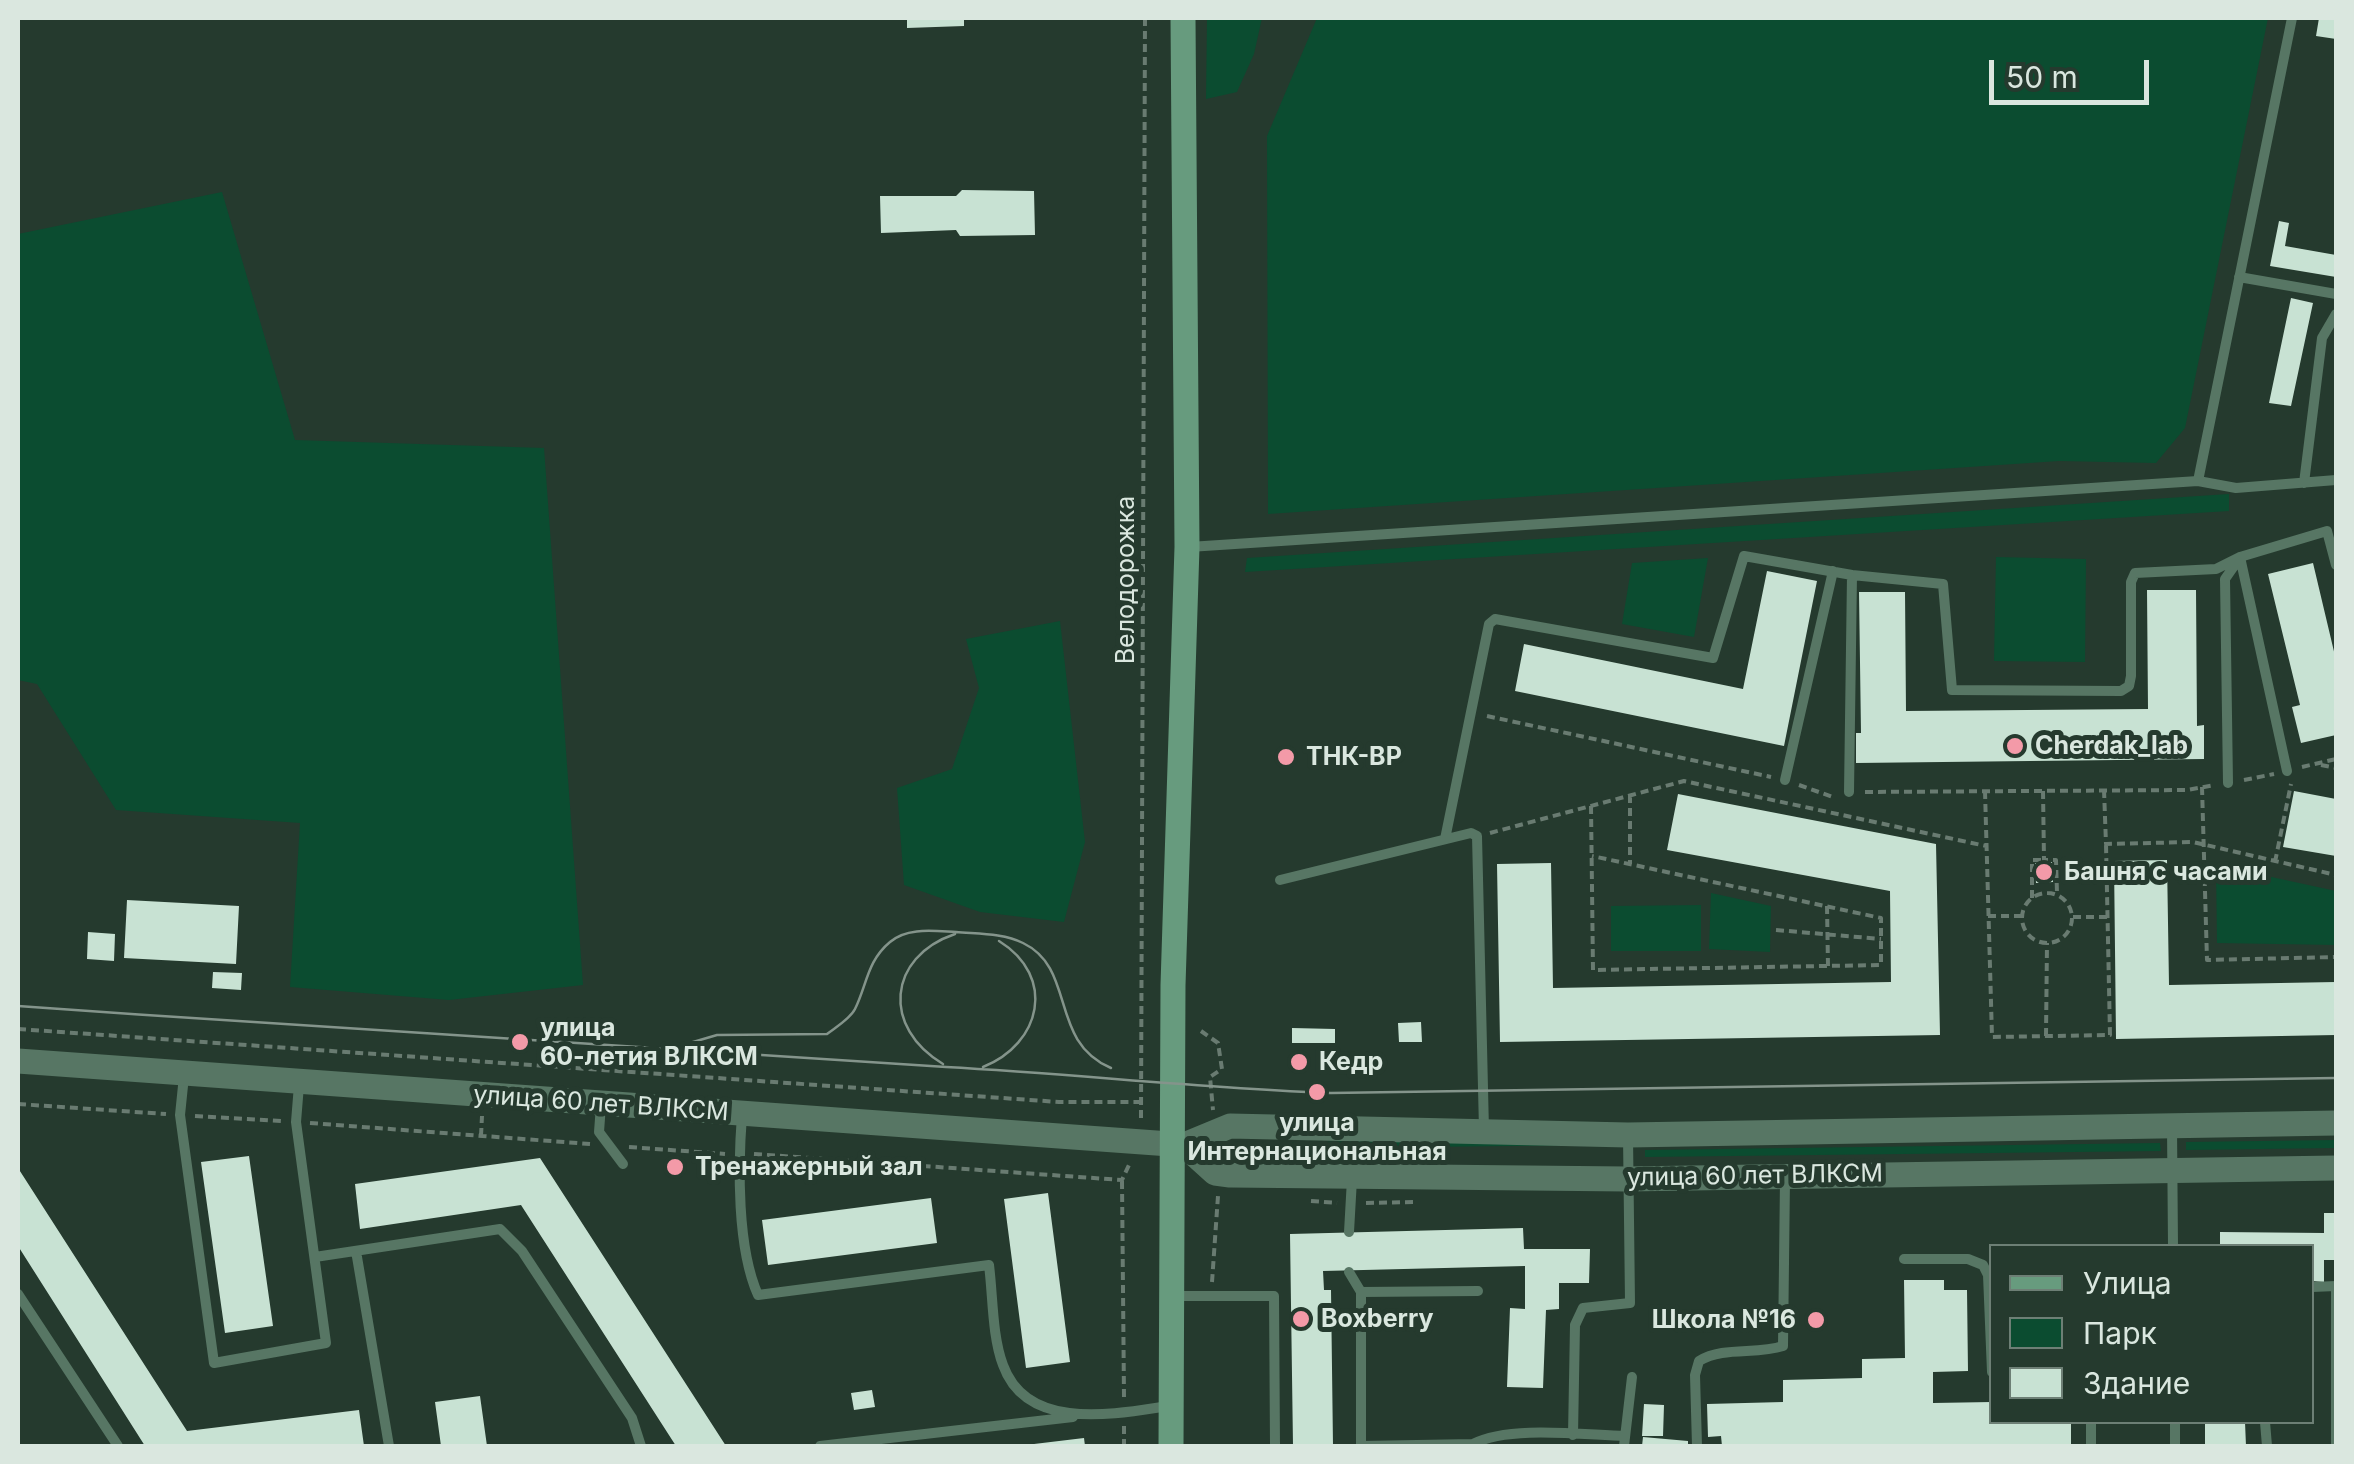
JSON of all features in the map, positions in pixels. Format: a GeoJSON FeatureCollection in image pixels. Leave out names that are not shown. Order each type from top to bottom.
{"type":"FeatureCollection","features":[{"type":"Feature","properties":{"kind":"main road"},"geometry":{"type":"LineString","coordinates":[[1171,1446],[1186,547],[1183,18]]}},
{"type":"Feature","properties":{"kind":"street","name":"улица 60 лет ВЛКСМ"},"geometry":{"type":"LineString","coordinates":[[18,1062],[1178,1145],[1230,1126],[1628,1135],[2336,1123]]}},
{"type":"Feature","properties":{"kind":"street","name":"улица 60 лет ВЛКСМ"},"geometry":{"type":"LineString","coordinates":[[1178,1145],[1214,1173],[1627,1178],[2336,1168]]}},
{"type":"Feature","properties":{"kind":"lane"},"geometry":{"type":"LineString","coordinates":[[2198,481],[2292,18]]}},
{"type":"Feature","properties":{"kind":"lane"},"geometry":{"type":"LineString","coordinates":[[2239,277],[2336,294]]}},
{"type":"Feature","properties":{"kind":"lane"},"geometry":{"type":"LineString","coordinates":[[2304,482],[2322,338],[2336,314]]}},
{"type":"Feature","properties":{"kind":"lane"},"geometry":{"type":"LineString","coordinates":[[1186,547],[2198,481],[2236,488],[2336,480]]}},
{"type":"Feature","properties":{"kind":"lane"},"geometry":{"type":"LineString","coordinates":[[1445,839],[1488,624],[1495,619],[1713,658],[1744,556],[1852,575],[1943,584],[1952,690],[2121,690],[2128,686],[2131,676],[2131,582],[2135,573],[2216,570],[2240,557],[2327,531],[2336,566]]}},
{"type":"Feature","properties":{"kind":"lane"},"geometry":{"type":"LineString","coordinates":[[2240,557],[2287,772]]}},
{"type":"Feature","properties":{"kind":"lane"},"geometry":{"type":"LineString","coordinates":[[2228,784],[2225,579],[2240,557]]}},
{"type":"Feature","properties":{"kind":"lane"},"geometry":{"type":"LineString","coordinates":[[1785,780],[1833,571]]}},
{"type":"Feature","properties":{"kind":"lane"},"geometry":{"type":"LineString","coordinates":[[1849,792],[1852,575]]}},
{"type":"Feature","properties":{"kind":"lane"},"geometry":{"type":"LineString","coordinates":[[1280,880],[1470,832],[1478,836],[1484,1131]]}},
{"type":"Feature","properties":{"kind":"lane"},"geometry":{"type":"LineString","coordinates":[[184,1075],[180,1115],[214,1362],[326,1343],[296,1122],[299,1084]]}},
{"type":"Feature","properties":{"kind":"lane"},"geometry":{"type":"LineString","coordinates":[[602,1104],[599,1132],[623,1164]]}},
{"type":"Feature","properties":{"kind":"lane"},"geometry":{"type":"LineString","coordinates":[[742,1114],[739,1154],[748,1272],[758,1296],[989,1265],[1003,1365],[1010,1378],[1018,1390],[1038,1405],[1080,1416]]}},
{"type":"Feature","properties":{"kind":"lane"},"geometry":{"type":"LineString","coordinates":[[2172,1126],[2173,1244]]}},
{"type":"Feature","properties":{"kind":"lane"},"geometry":{"type":"LineString","coordinates":[[1573,1436],[1575,1325],[1583,1308],[1630,1303],[1628,1135]]}},
{"type":"Feature","properties":{"kind":"lane"},"geometry":{"type":"LineString","coordinates":[[1349,1232],[1352,1173]]}},
{"type":"Feature","properties":{"kind":"lane"},"geometry":{"type":"LineString","coordinates":[[1697,1446],[1695,1376],[1699,1361],[1717,1354],[1768,1351],[1783,1346],[1785,1176]]}},
{"type":"Feature","properties":{"kind":"lane"},"geometry":{"type":"LineString","coordinates":[[315,1258],[500,1230],[522,1251],[632,1418],[641,1446]]}},
{"type":"Feature","properties":{"kind":"lane"},"geometry":{"type":"LineString","coordinates":[[356,1252],[389,1446]]}},
{"type":"Feature","properties":{"kind":"lane"},"geometry":{"type":"LineString","coordinates":[[1904,1258],[1968,1259],[1983,1266],[1988,1276],[1989,1300]]}},
{"type":"Feature","properties":{"kind":"lane"},"geometry":{"type":"LineString","coordinates":[[1349,1272],[1361,1292],[1361,1446],[1473,1444],[1573,1436],[1625,1441],[1632,1377]]}},
{"type":"Feature","properties":{"kind":"lane"},"geometry":{"type":"LineString","coordinates":[[2336,1286],[2336,1446]]}},
{"type":"Feature","properties":{"kind":"lane"},"geometry":{"type":"LineString","coordinates":[[1361,1292],[1478,1291]]}},
{"type":"Feature","properties":{"kind":"lane"},"geometry":{"type":"LineString","coordinates":[[18,1294],[118,1446]]}},
{"type":"Feature","properties":{"kind":"lane"},"geometry":{"type":"LineString","coordinates":[[1172,1296],[1274,1296],[1275,1446]]}},
{"type":"Feature","properties":{"kind":"lane"},"geometry":{"type":"LineString","coordinates":[[820,1446],[1171,1406]]}},
{"type":"Feature","properties":{"kind":"path","name":"Велодорожка"},"geometry":{"type":"LineString","coordinates":[[1140,1142],[1145,18]]}},
{"type":"Feature","properties":{"kind":"path"},"geometry":{"type":"LineString","coordinates":[[1470,712],[1785,780],[1837,799]]}},
{"type":"Feature","properties":{"kind":"path"},"geometry":{"type":"LineString","coordinates":[[2275,862],[2294,770],[2336,758]]}},
{"type":"Feature","properties":{"kind":"path"},"geometry":{"type":"LineString","coordinates":[[2316,764],[2336,768]]}},
{"type":"Feature","properties":{"kind":"path"},"geometry":{"type":"LineString","coordinates":[[1849,792],[2202,787],[2287,772]]}},
{"type":"Feature","properties":{"kind":"path"},"geometry":{"type":"LineString","coordinates":[[1478,836],[1684,781],[1986,846]]}},
{"type":"Feature","properties":{"kind":"path"},"geometry":{"type":"LineString","coordinates":[[2202,787],[2207,960],[2336,956]]}},
{"type":"Feature","properties":{"kind":"path"},"geometry":{"type":"LineString","coordinates":[[1985,790],[1992,1037],[2110,1035],[2104,790]]}},
{"type":"Feature","properties":{"kind":"path"},"geometry":{"type":"LineString","coordinates":[[2043,790],[2044,860]]}},
{"type":"Feature","properties":{"kind":"path"},"geometry":{"type":"LineString","coordinates":[[1630,796],[1630,864]]}},
{"type":"Feature","properties":{"kind":"path"},"geometry":{"type":"LineString","coordinates":[[1592,806],[1592,856],[1593,970],[1881,965],[1881,918],[1592,856]]}},
{"type":"Feature","properties":{"kind":"path"},"geometry":{"type":"LineString","coordinates":[[2106,844],[2192,842],[2336,875]]}},
{"type":"Feature","properties":{"kind":"path"},"geometry":{"type":"LineString","coordinates":[[2022,916],[2032,898],[2032,860],[2056,860],[2057,895]]}},
{"type":"Feature","properties":{"kind":"path"},"geometry":{"type":"LineString","coordinates":[[2022,916],[2032,938],[2047,943],[2068,933],[2072,918],[2066,902],[2057,895],[2043,893],[2032,898]]}},
{"type":"Feature","properties":{"kind":"path"},"geometry":{"type":"LineString","coordinates":[[1827,906],[1828,966]]}},
{"type":"Feature","properties":{"kind":"path"},"geometry":{"type":"LineString","coordinates":[[1988,916],[2022,916]]}},
{"type":"Feature","properties":{"kind":"path"},"geometry":{"type":"LineString","coordinates":[[2072,918],[2107,917]]}},
{"type":"Feature","properties":{"kind":"path"},"geometry":{"type":"LineString","coordinates":[[1776,930],[1881,939]]}},
{"type":"Feature","properties":{"kind":"path"},"geometry":{"type":"LineString","coordinates":[[2046,1036],[2047,943]]}},
{"type":"Feature","properties":{"kind":"path"},"geometry":{"type":"LineString","coordinates":[[18,1028],[1059,1102],[1141,1102]]}},
{"type":"Feature","properties":{"kind":"path"},"geometry":{"type":"LineString","coordinates":[[1122,1180],[1124,1446]]}},
{"type":"Feature","properties":{"kind":"green space"},"geometry":{"type":"Polygon","coordinates":[[[1207,18],[1262,18],[1254,54],[1237,92],[1206,99],[1207,18]]]}},
{"type":"Feature","properties":{"kind":"green space"},"geometry":{"type":"Polygon","coordinates":[[[1317,18],[2268,18],[2185,428],[2156,463],[2059,461],[1268,514],[1267,136],[1317,18]]]}},
{"type":"Feature","properties":{"kind":"green space"},"geometry":{"type":"Polygon","coordinates":[[[222,192],[295,440],[544,448],[583,985],[449,1000],[290,987],[300,823],[116,810],[37,684],[18,680],[18,234],[222,192]]]}},
{"type":"Feature","properties":{"kind":"green space"},"geometry":{"type":"Polygon","coordinates":[[[2229,494],[2229,511],[1245,572],[1247,558],[2229,494]]]}},
{"type":"Feature","properties":{"kind":"green space"},"geometry":{"type":"Polygon","coordinates":[[[1996,557],[2086,559],[2085,662],[1994,661],[1996,557]]]}},
{"type":"Feature","properties":{"kind":"green space"},"geometry":{"type":"Polygon","coordinates":[[[1708,558],[1694,637],[1622,624],[1632,563],[1708,558]]]}},
{"type":"Feature","properties":{"kind":"green space"},"geometry":{"type":"Polygon","coordinates":[[[1060,621],[1085,842],[1064,922],[980,912],[904,885],[897,788],[952,769],[979,688],[966,639],[1060,621]]]}},
{"type":"Feature","properties":{"kind":"green space"},"geometry":{"type":"Polygon","coordinates":[[[2216,865],[2336,891],[2336,945],[2217,943],[2216,865]]]}},
{"type":"Feature","properties":{"kind":"green space"},"geometry":{"type":"Polygon","coordinates":[[[1711,893],[1771,906],[1770,952],[1709,949],[1711,893]]]}},
{"type":"Feature","properties":{"kind":"green space"},"geometry":{"type":"Polygon","coordinates":[[[1701,905],[1701,951],[1611,951],[1611,906],[1701,905]]]}},
{"type":"Feature","properties":{"kind":"green space"},"geometry":{"type":"Polygon","coordinates":[[[1613,1138],[1613,1145],[1222,1149],[1225,1143],[1613,1138]]]}},
{"type":"Feature","properties":{"kind":"green space"},"geometry":{"type":"Polygon","coordinates":[[[2336,1140],[2336,1148],[2186,1150],[2186,1142],[2336,1140]]]}},
{"type":"Feature","properties":{"kind":"green space"},"geometry":{"type":"Polygon","coordinates":[[[2160,1143],[2161,1151],[1645,1157],[1645,1150],[2160,1143]]]}},
{"type":"Feature","properties":{"kind":"building"},"geometry":{"type":"Polygon","coordinates":[[[907,18],[964,18],[964,26],[907,28],[907,18]]]}},
{"type":"Feature","properties":{"kind":"building"},"geometry":{"type":"Polygon","coordinates":[[[2319,18],[2336,18],[2336,39],[2316,36],[2319,18]]]}},
{"type":"Feature","properties":{"kind":"building"},"geometry":{"type":"Polygon","coordinates":[[[962,190],[1034,191],[1035,235],[960,236],[956,230],[881,233],[880,196],[956,196],[962,190]]]}},
{"type":"Feature","properties":{"kind":"building"},"geometry":{"type":"Polygon","coordinates":[[[2279,221],[2289,223],[2285,246],[2336,255],[2336,277],[2270,266],[2279,221]]]}},
{"type":"Feature","properties":{"kind":"building"},"geometry":{"type":"Polygon","coordinates":[[[2291,298],[2313,303],[2291,406],[2269,403],[2291,298]]]}},
{"type":"Feature","properties":{"kind":"building"},"geometry":{"type":"Polygon","coordinates":[[[2313,563],[2336,660],[2336,735],[2301,743],[2292,707],[2300,705],[2268,574],[2313,563]]]}},
{"type":"Feature","properties":{"kind":"building"},"geometry":{"type":"Polygon","coordinates":[[[1767,571],[1817,581],[1784,746],[1515,691],[1524,644],[1743,689],[1767,571]]]}},
{"type":"Feature","properties":{"kind":"building"},"geometry":{"type":"Polygon","coordinates":[[[2147,590],[2196,590],[2197,726],[2204,725],[2204,759],[1856,763],[1856,733],[1861,733],[1859,592],[1905,592],[1906,711],[2148,709],[2147,590]]]}},
{"type":"Feature","properties":{"kind":"building"},"geometry":{"type":"Polygon","coordinates":[[[2294,791],[2336,799],[2336,856],[2283,847],[2294,791]]]}},
{"type":"Feature","properties":{"kind":"building"},"geometry":{"type":"Polygon","coordinates":[[[1678,794],[1936,844],[1940,1035],[1500,1042],[1497,864],[1551,863],[1553,988],[1891,982],[1890,891],[1667,850],[1678,794]]]}},
{"type":"Feature","properties":{"kind":"building"},"geometry":{"type":"Polygon","coordinates":[[[2167,860],[2169,985],[2336,982],[2336,1035],[2116,1039],[2114,861],[2167,860]]]}},
{"type":"Feature","properties":{"kind":"building","name":"Башня с часами"},"geometry":{"type":"Polygon","coordinates":[[[2052,862],[2053,882],[2036,883],[2035,863],[2052,862]]]}},
{"type":"Feature","properties":{"kind":"building"},"geometry":{"type":"Polygon","coordinates":[[[127,900],[239,906],[236,964],[124,958],[127,900]]]}},
{"type":"Feature","properties":{"kind":"building"},"geometry":{"type":"Polygon","coordinates":[[[88,932],[115,934],[114,961],[87,959],[88,932]]]}},
{"type":"Feature","properties":{"kind":"building"},"geometry":{"type":"Polygon","coordinates":[[[213,972],[242,973],[241,990],[212,988],[213,972]]]}},
{"type":"Feature","properties":{"kind":"building"},"geometry":{"type":"Polygon","coordinates":[[[1421,1022],[1422,1042],[1399,1042],[1398,1023],[1421,1022]]]}},
{"type":"Feature","properties":{"kind":"building"},"geometry":{"type":"Polygon","coordinates":[[[1292,1028],[1335,1029],[1335,1043],[1292,1043],[1292,1028]]]}},
{"type":"Feature","properties":{"kind":"building"},"geometry":{"type":"Polygon","coordinates":[[[249,1156],[273,1326],[225,1333],[201,1162],[249,1156]]]}},
{"type":"Feature","properties":{"kind":"building"},"geometry":{"type":"Polygon","coordinates":[[[540,1158],[726,1446],[676,1446],[521,1205],[360,1229],[355,1184],[540,1158]]]}},
{"type":"Feature","properties":{"kind":"building"},"geometry":{"type":"Polygon","coordinates":[[[18,1168],[187,1431],[359,1410],[364,1446],[145,1446],[18,1246],[18,1168]]]}},
{"type":"Feature","properties":{"kind":"building"},"geometry":{"type":"Polygon","coordinates":[[[1048,1193],[1070,1362],[1026,1368],[1004,1199],[1048,1193]]]}},
{"type":"Feature","properties":{"kind":"building"},"geometry":{"type":"Polygon","coordinates":[[[931,1198],[937,1243],[768,1265],[762,1220],[931,1198]]]}},
{"type":"Feature","properties":{"kind":"building"},"geometry":{"type":"Polygon","coordinates":[[[2324,1213],[2336,1213],[2336,1260],[2324,1260],[2324,1282],[2314,1281],[2314,1244],[2220,1244],[2220,1232],[2324,1233],[2324,1213]]]}},
{"type":"Feature","properties":{"kind":"building"},"geometry":{"type":"Polygon","coordinates":[[[1523,1228],[1524,1249],[1590,1249],[1589,1283],[1559,1283],[1559,1309],[1546,1310],[1543,1388],[1507,1387],[1510,1308],[1525,1309],[1525,1266],[1323,1271],[1324,1290],[1331,1290],[1333,1446],[1293,1446],[1290,1234],[1523,1228]]]}},
{"type":"Feature","properties":{"kind":"building","name":"Школа №16"},"geometry":{"type":"Polygon","coordinates":[[[1904,1280],[1944,1280],[1944,1290],[1967,1290],[1968,1371],[1933,1372],[1933,1403],[1989,1402],[1989,1424],[2071,1424],[2071,1446],[1722,1446],[1721,1436],[1708,1437],[1707,1404],[1783,1402],[1783,1380],[1862,1378],[1862,1359],[1905,1358],[1904,1280]]]}},
{"type":"Feature","properties":{"kind":"building"},"geometry":{"type":"Polygon","coordinates":[[[872,1390],[875,1407],[854,1410],[851,1393],[872,1390]]]}},
{"type":"Feature","properties":{"kind":"building"},"geometry":{"type":"Polygon","coordinates":[[[480,1396],[487,1446],[441,1446],[435,1402],[480,1396]]]}},
{"type":"Feature","properties":{"kind":"building"},"geometry":{"type":"Polygon","coordinates":[[[1644,1404],[1664,1405],[1663,1436],[1642,1436],[1644,1404]]]}},
{"type":"Feature","properties":{"kind":"building"},"geometry":{"type":"Polygon","coordinates":[[[2205,1424],[2245,1424],[2246,1446],[2205,1446],[2205,1424]]]}},
{"type":"Feature","properties":{"kind":"building"},"geometry":{"type":"Polygon","coordinates":[[[1643,1437],[1688,1441],[1688,1446],[1642,1446],[1643,1437]]]}},
{"type":"Feature","properties":{"kind":"building"},"geometry":{"type":"Polygon","coordinates":[[[1084,1438],[1085,1446],[1034,1446],[1034,1444],[1084,1438]]]}},
{"type":"Feature","properties":{"kind":"tram line"},"geometry":{"type":"LineString","coordinates":[[676,1047],[717,1035],[827,1034],[853,1013],[882,949],[897,937],[939,931],[1007,937],[1040,955],[1051,970],[1078,1041],[1091,1056],[1111,1068]]}},
{"type":"Feature","properties":{"kind":"tram line"},"geometry":{"type":"LineString","coordinates":[[943,1064],[923,1049],[910,1032],[902,1013],[901,994],[905,976],[916,959],[932,945],[955,934]]}},
{"type":"Feature","properties":{"kind":"tram line"},"geometry":{"type":"LineString","coordinates":[[983,1067],[1018,1043],[1029,1027],[1034,1009],[1035,991],[1029,973],[999,941]]}},
{"type":"Feature","properties":{"kind":"tram line"},"geometry":{"type":"LineString","coordinates":[[18,1006],[1331,1093],[2336,1078]]}},
{"type":"Feature","properties":{"kind":"place","name":"Cherdak_lab"},"geometry":{"type":"Point","coordinates":[2015,746]}},
{"type":"Feature","properties":{"kind":"place","name":"ТНК-ВР"},"geometry":{"type":"Point","coordinates":[1286,757]}},
{"type":"Feature","properties":{"kind":"place","name":"Башня с часами"},"geometry":{"type":"Point","coordinates":[2044,872]}},
{"type":"Feature","properties":{"kind":"place","name":"улица 60-летия ВЛКСМ"},"geometry":{"type":"Point","coordinates":[520,1042]}},
{"type":"Feature","properties":{"kind":"place","name":"Кедр"},"geometry":{"type":"Point","coordinates":[1299,1062]}},
{"type":"Feature","properties":{"kind":"place","name":"улица Интернациональная"},"geometry":{"type":"Point","coordinates":[1317,1092]}},
{"type":"Feature","properties":{"kind":"place","name":"Тренажерный зал"},"geometry":{"type":"Point","coordinates":[675,1167]}},
{"type":"Feature","properties":{"kind":"place","name":"Boxberry"},"geometry":{"type":"Point","coordinates":[1301,1319]}},
{"type":"Feature","properties":{"kind":"place","name":"Школа №16"},"geometry":{"type":"Point","coordinates":[1816,1320]}}]}
